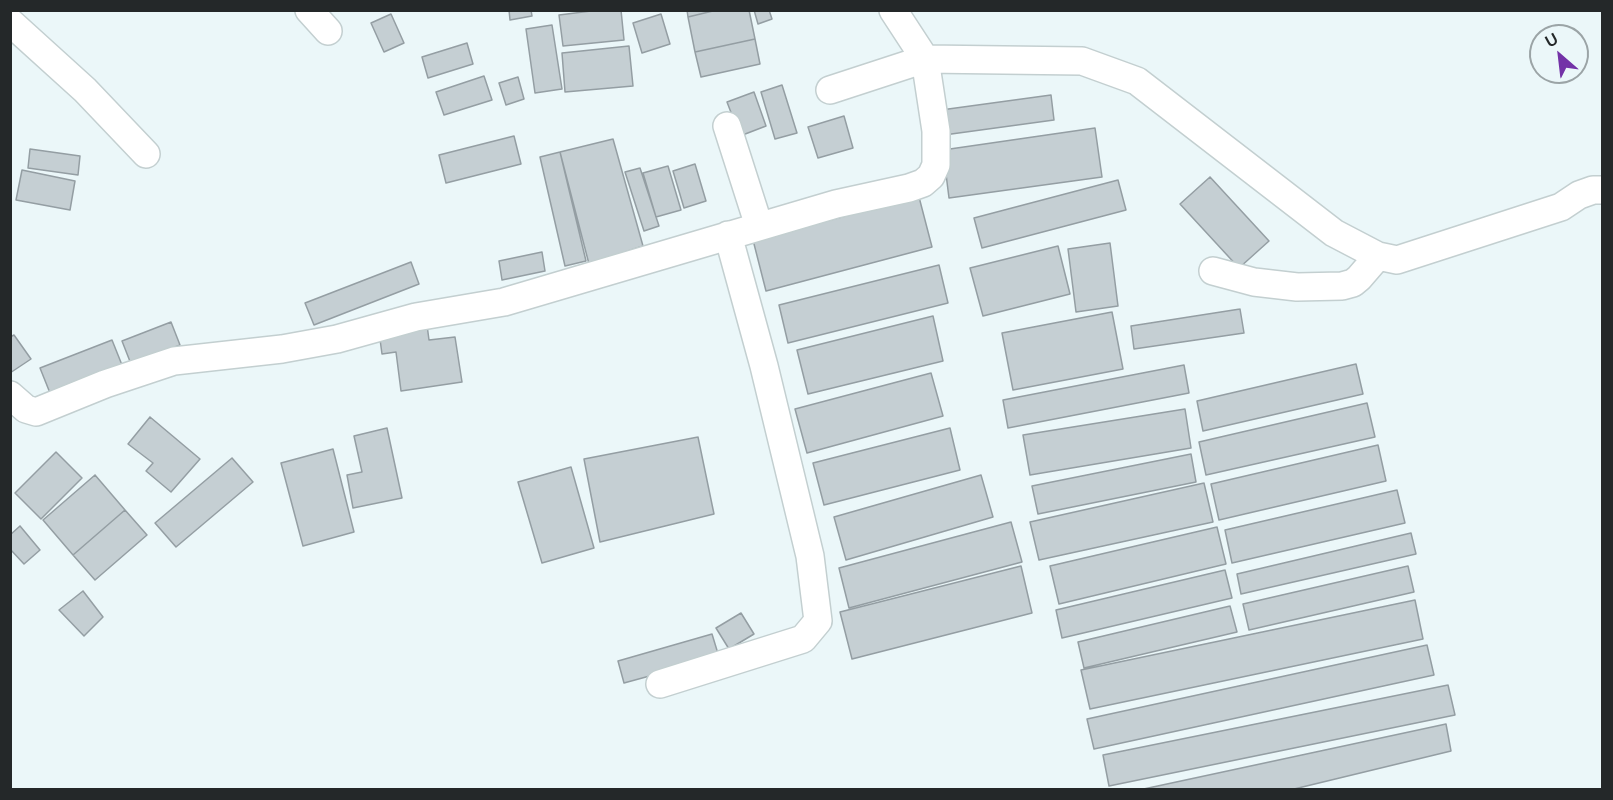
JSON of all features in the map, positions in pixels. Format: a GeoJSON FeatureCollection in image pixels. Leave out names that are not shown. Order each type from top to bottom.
{"type":"FeatureCollection","features":[{"type":"Feature","properties":{"kind":"street"},"geometry":{"type":"LineString","coordinates":[[309,10],[328,31]]}},
{"type":"Feature","properties":{"kind":"street"},"geometry":{"type":"LineString","coordinates":[[10,395],[26,409],[36,412],[96,387],[174,361],[282,349],[337,339],[416,317],[504,302],[836,204],[923,183],[931,176],[936,165],[936,131],[925,59],[893,10]]}},
{"type":"Feature","properties":{"kind":"street"},"geometry":{"type":"LineString","coordinates":[[10,22],[85,90],[146,154]]}},
{"type":"Feature","properties":{"kind":"street"},"geometry":{"type":"LineString","coordinates":[[830,90],[925,59],[1082,61],[1137,81],[1334,233],[1378,256],[1397,260],[1562,207],[1579,195],[1593,190],[1602,190]]}},
{"type":"Feature","properties":{"kind":"street"},"geometry":{"type":"LineString","coordinates":[[727,126],[759,226]]}},
{"type":"Feature","properties":{"kind":"street"},"geometry":{"type":"LineString","coordinates":[[660,684],[803,639],[818,621],[810,556],[766,375],[728,235]]}},
{"type":"Feature","properties":{"kind":"street"},"geometry":{"type":"LineString","coordinates":[[1214,271],[1254,282],[1297,287],[1342,286],[1353,283],[1359,278],[1378,256]]}},
{"type":"Feature","properties":{"kind":"building"},"geometry":{"type":"Polygon","coordinates":[[[509,10],[531,10],[532,16],[510,20],[509,10]]]}},
{"type":"Feature","properties":{"kind":"building"},"geometry":{"type":"Polygon","coordinates":[[[621,10],[624,40],[563,46],[559,15],[621,10]]]}},
{"type":"Feature","properties":{"kind":"building"},"geometry":{"type":"Polygon","coordinates":[[[687,10],[717,10],[688,17],[687,10]]]}},
{"type":"Feature","properties":{"kind":"building"},"geometry":{"type":"Polygon","coordinates":[[[717,10],[749,10],[755,39],[695,52],[688,17],[717,10]]]}},
{"type":"Feature","properties":{"kind":"building"},"geometry":{"type":"Polygon","coordinates":[[[754,10],[769,10],[772,19],[758,24],[754,10]]]}},
{"type":"Feature","properties":{"kind":"building"},"geometry":{"type":"Polygon","coordinates":[[[391,14],[404,43],[384,52],[371,23],[391,14]]]}},
{"type":"Feature","properties":{"kind":"building"},"geometry":{"type":"Polygon","coordinates":[[[661,14],[670,44],[642,53],[633,23],[661,14]]]}},
{"type":"Feature","properties":{"kind":"building"},"geometry":{"type":"Polygon","coordinates":[[[552,25],[562,89],[535,93],[526,29],[552,25]]]}},
{"type":"Feature","properties":{"kind":"building"},"geometry":{"type":"Polygon","coordinates":[[[755,39],[760,64],[701,77],[695,52],[755,39]]]}},
{"type":"Feature","properties":{"kind":"building"},"geometry":{"type":"Polygon","coordinates":[[[467,43],[473,64],[428,78],[422,57],[467,43]]]}},
{"type":"Feature","properties":{"kind":"building"},"geometry":{"type":"Polygon","coordinates":[[[629,46],[633,86],[565,92],[562,53],[629,46]]]}},
{"type":"Feature","properties":{"kind":"building"},"geometry":{"type":"Polygon","coordinates":[[[484,76],[492,100],[444,115],[436,92],[484,76]]]}},
{"type":"Feature","properties":{"kind":"building"},"geometry":{"type":"Polygon","coordinates":[[[518,77],[524,99],[506,105],[499,83],[518,77]]]}},
{"type":"Feature","properties":{"kind":"building"},"geometry":{"type":"Polygon","coordinates":[[[782,85],[797,133],[775,139],[761,92],[782,85]]]}},
{"type":"Feature","properties":{"kind":"building"},"geometry":{"type":"Polygon","coordinates":[[[754,92],[766,126],[740,136],[727,102],[754,92]]]}},
{"type":"Feature","properties":{"kind":"building"},"geometry":{"type":"Polygon","coordinates":[[[1051,95],[1054,120],[944,135],[941,110],[1051,95]]]}},
{"type":"Feature","properties":{"kind":"building"},"geometry":{"type":"Polygon","coordinates":[[[844,116],[853,148],[818,158],[808,127],[844,116]]]}},
{"type":"Feature","properties":{"kind":"building"},"geometry":{"type":"Polygon","coordinates":[[[1095,128],[1102,177],[949,198],[943,150],[1095,128]]]}},
{"type":"Feature","properties":{"kind":"building"},"geometry":{"type":"Polygon","coordinates":[[[514,136],[521,164],[446,183],[439,155],[514,136]]]}},
{"type":"Feature","properties":{"kind":"building"},"geometry":{"type":"Polygon","coordinates":[[[613,139],[643,246],[589,264],[560,152],[613,139]]]}},
{"type":"Feature","properties":{"kind":"building"},"geometry":{"type":"Polygon","coordinates":[[[30,149],[80,156],[78,175],[28,168],[30,149]]]}},
{"type":"Feature","properties":{"kind":"building"},"geometry":{"type":"Polygon","coordinates":[[[560,152],[586,261],[565,266],[540,157],[560,152]]]}},
{"type":"Feature","properties":{"kind":"building"},"geometry":{"type":"Polygon","coordinates":[[[695,164],[706,201],[684,208],[673,171],[695,164]]]}},
{"type":"Feature","properties":{"kind":"building"},"geometry":{"type":"Polygon","coordinates":[[[668,166],[681,210],[656,217],[643,173],[668,166]]]}},
{"type":"Feature","properties":{"kind":"building"},"geometry":{"type":"Polygon","coordinates":[[[640,168],[659,226],[644,231],[625,172],[640,168]]]}},
{"type":"Feature","properties":{"kind":"building"},"geometry":{"type":"Polygon","coordinates":[[[22,170],[75,181],[70,210],[16,200],[22,170]]]}},
{"type":"Feature","properties":{"kind":"building"},"geometry":{"type":"Polygon","coordinates":[[[1210,177],[1269,241],[1239,268],[1180,204],[1210,177]]]}},
{"type":"Feature","properties":{"kind":"building"},"geometry":{"type":"Polygon","coordinates":[[[1118,180],[1126,210],[982,248],[974,218],[1118,180]]]}},
{"type":"Feature","properties":{"kind":"building"},"geometry":{"type":"Polygon","coordinates":[[[919,197],[932,247],[766,291],[753,240],[919,197]]]}},
{"type":"Feature","properties":{"kind":"building"},"geometry":{"type":"Polygon","coordinates":[[[1110,243],[1118,306],[1076,312],[1068,249],[1110,243]]]}},
{"type":"Feature","properties":{"kind":"building"},"geometry":{"type":"Polygon","coordinates":[[[1058,246],[1070,294],[983,316],[970,268],[1058,246]]]}},
{"type":"Feature","properties":{"kind":"building"},"geometry":{"type":"Polygon","coordinates":[[[542,252],[545,271],[502,280],[499,261],[542,252]]]}},
{"type":"Feature","properties":{"kind":"building"},"geometry":{"type":"Polygon","coordinates":[[[411,262],[419,284],[314,325],[305,303],[411,262]]]}},
{"type":"Feature","properties":{"kind":"building"},"geometry":{"type":"Polygon","coordinates":[[[939,265],[948,303],[788,343],[779,305],[939,265]]]}},
{"type":"Feature","properties":{"kind":"building"},"geometry":{"type":"Polygon","coordinates":[[[1240,309],[1244,333],[1134,349],[1131,326],[1240,309]]]}},
{"type":"Feature","properties":{"kind":"building"},"geometry":{"type":"Polygon","coordinates":[[[1112,312],[1123,369],[1013,390],[1002,333],[1112,312]]]}},
{"type":"Feature","properties":{"kind":"building"},"geometry":{"type":"Polygon","coordinates":[[[933,316],[943,361],[808,394],[797,350],[933,316]]]}},
{"type":"Feature","properties":{"kind":"building"},"geometry":{"type":"Polygon","coordinates":[[[171,322],[180,345],[131,364],[122,341],[171,322]]]}},
{"type":"Feature","properties":{"kind":"building"},"geometry":{"type":"Polygon","coordinates":[[[427,325],[429,340],[455,337],[462,382],[401,391],[396,352],[382,354],[379,332],[427,325]]]}},
{"type":"Feature","properties":{"kind":"building"},"geometry":{"type":"Polygon","coordinates":[[[14,335],[31,359],[10,373],[10,337],[14,335]]]}},
{"type":"Feature","properties":{"kind":"building"},"geometry":{"type":"Polygon","coordinates":[[[112,340],[122,365],[50,393],[40,368],[112,340]]]}},
{"type":"Feature","properties":{"kind":"building"},"geometry":{"type":"Polygon","coordinates":[[[1356,364],[1363,394],[1203,431],[1197,401],[1356,364]]]}},
{"type":"Feature","properties":{"kind":"building"},"geometry":{"type":"Polygon","coordinates":[[[1184,365],[1189,393],[1008,428],[1003,400],[1184,365]]]}},
{"type":"Feature","properties":{"kind":"building"},"geometry":{"type":"Polygon","coordinates":[[[931,373],[943,416],[807,453],[795,409],[931,373]]]}},
{"type":"Feature","properties":{"kind":"building"},"geometry":{"type":"Polygon","coordinates":[[[1367,403],[1375,437],[1206,475],[1199,442],[1367,403]]]}},
{"type":"Feature","properties":{"kind":"building"},"geometry":{"type":"Polygon","coordinates":[[[1185,409],[1191,448],[1030,475],[1023,435],[1185,409]]]}},
{"type":"Feature","properties":{"kind":"building"},"geometry":{"type":"Polygon","coordinates":[[[150,417],[200,459],[171,492],[146,471],[153,463],[128,444],[150,417]]]}},
{"type":"Feature","properties":{"kind":"building"},"geometry":{"type":"Polygon","coordinates":[[[387,428],[402,498],[353,508],[347,475],[362,472],[354,436],[387,428]]]}},
{"type":"Feature","properties":{"kind":"building"},"geometry":{"type":"Polygon","coordinates":[[[950,428],[960,470],[824,505],[813,463],[950,428]]]}},
{"type":"Feature","properties":{"kind":"building"},"geometry":{"type":"Polygon","coordinates":[[[698,437],[714,514],[600,542],[584,459],[698,437]]]}},
{"type":"Feature","properties":{"kind":"building"},"geometry":{"type":"Polygon","coordinates":[[[1378,445],[1386,481],[1219,520],[1211,484],[1378,445]]]}},
{"type":"Feature","properties":{"kind":"building"},"geometry":{"type":"Polygon","coordinates":[[[333,449],[354,532],[303,546],[281,463],[333,449]]]}},
{"type":"Feature","properties":{"kind":"building"},"geometry":{"type":"Polygon","coordinates":[[[56,452],[82,478],[41,519],[15,493],[56,452]]]}},
{"type":"Feature","properties":{"kind":"building"},"geometry":{"type":"Polygon","coordinates":[[[1191,454],[1196,482],[1038,514],[1032,486],[1191,454]]]}},
{"type":"Feature","properties":{"kind":"building"},"geometry":{"type":"Polygon","coordinates":[[[232,458],[253,482],[176,547],[155,523],[232,458]]]}},
{"type":"Feature","properties":{"kind":"building"},"geometry":{"type":"Polygon","coordinates":[[[571,467],[594,548],[542,563],[518,482],[571,467]]]}},
{"type":"Feature","properties":{"kind":"building"},"geometry":{"type":"Polygon","coordinates":[[[95,475],[125,510],[73,555],[43,520],[95,475]]]}},
{"type":"Feature","properties":{"kind":"building"},"geometry":{"type":"Polygon","coordinates":[[[981,475],[993,517],[846,560],[834,517],[981,475]]]}},
{"type":"Feature","properties":{"kind":"building"},"geometry":{"type":"Polygon","coordinates":[[[1204,483],[1213,522],[1039,560],[1030,522],[1204,483]]]}},
{"type":"Feature","properties":{"kind":"building"},"geometry":{"type":"Polygon","coordinates":[[[1397,490],[1405,523],[1232,563],[1225,530],[1397,490]]]}},
{"type":"Feature","properties":{"kind":"building"},"geometry":{"type":"Polygon","coordinates":[[[125,510],[147,535],[95,580],[73,555],[125,510]]]}},
{"type":"Feature","properties":{"kind":"building"},"geometry":{"type":"Polygon","coordinates":[[[1011,522],[1022,562],[849,608],[839,568],[1011,522]]]}},
{"type":"Feature","properties":{"kind":"building"},"geometry":{"type":"Polygon","coordinates":[[[20,526],[40,550],[24,564],[10,549],[10,535],[20,526]]]}},
{"type":"Feature","properties":{"kind":"building"},"geometry":{"type":"Polygon","coordinates":[[[1217,527],[1226,564],[1059,604],[1050,566],[1217,527]]]}},
{"type":"Feature","properties":{"kind":"building"},"geometry":{"type":"Polygon","coordinates":[[[1411,533],[1416,554],[1241,594],[1237,574],[1411,533]]]}},
{"type":"Feature","properties":{"kind":"building"},"geometry":{"type":"Polygon","coordinates":[[[1021,566],[1032,613],[852,659],[840,612],[1021,566]]]}},
{"type":"Feature","properties":{"kind":"building"},"geometry":{"type":"Polygon","coordinates":[[[1408,566],[1414,592],[1249,630],[1243,604],[1408,566]]]}},
{"type":"Feature","properties":{"kind":"building"},"geometry":{"type":"Polygon","coordinates":[[[1225,570],[1232,598],[1062,638],[1056,610],[1225,570]]]}},
{"type":"Feature","properties":{"kind":"building"},"geometry":{"type":"Polygon","coordinates":[[[83,591],[103,617],[84,636],[59,610],[83,591]]]}},
{"type":"Feature","properties":{"kind":"building"},"geometry":{"type":"Polygon","coordinates":[[[1415,600],[1423,639],[1090,709],[1081,670],[1415,600]]]}},
{"type":"Feature","properties":{"kind":"building"},"geometry":{"type":"Polygon","coordinates":[[[1230,606],[1237,632],[1084,668],[1078,642],[1230,606]]]}},
{"type":"Feature","properties":{"kind":"building"},"geometry":{"type":"Polygon","coordinates":[[[741,613],[754,634],[729,649],[716,628],[741,613]]]}},
{"type":"Feature","properties":{"kind":"building"},"geometry":{"type":"Polygon","coordinates":[[[712,634],[719,657],[624,683],[618,661],[712,634]]]}},
{"type":"Feature","properties":{"kind":"building"},"geometry":{"type":"Polygon","coordinates":[[[1427,645],[1434,675],[1094,749],[1087,719],[1427,645]]]}},
{"type":"Feature","properties":{"kind":"building"},"geometry":{"type":"Polygon","coordinates":[[[1448,685],[1455,715],[1109,786],[1103,755],[1448,685]]]}},
{"type":"Feature","properties":{"kind":"building"},"geometry":{"type":"Polygon","coordinates":[[[1446,724],[1451,751],[1290,790],[1139,790],[1446,724]]]}}]}
